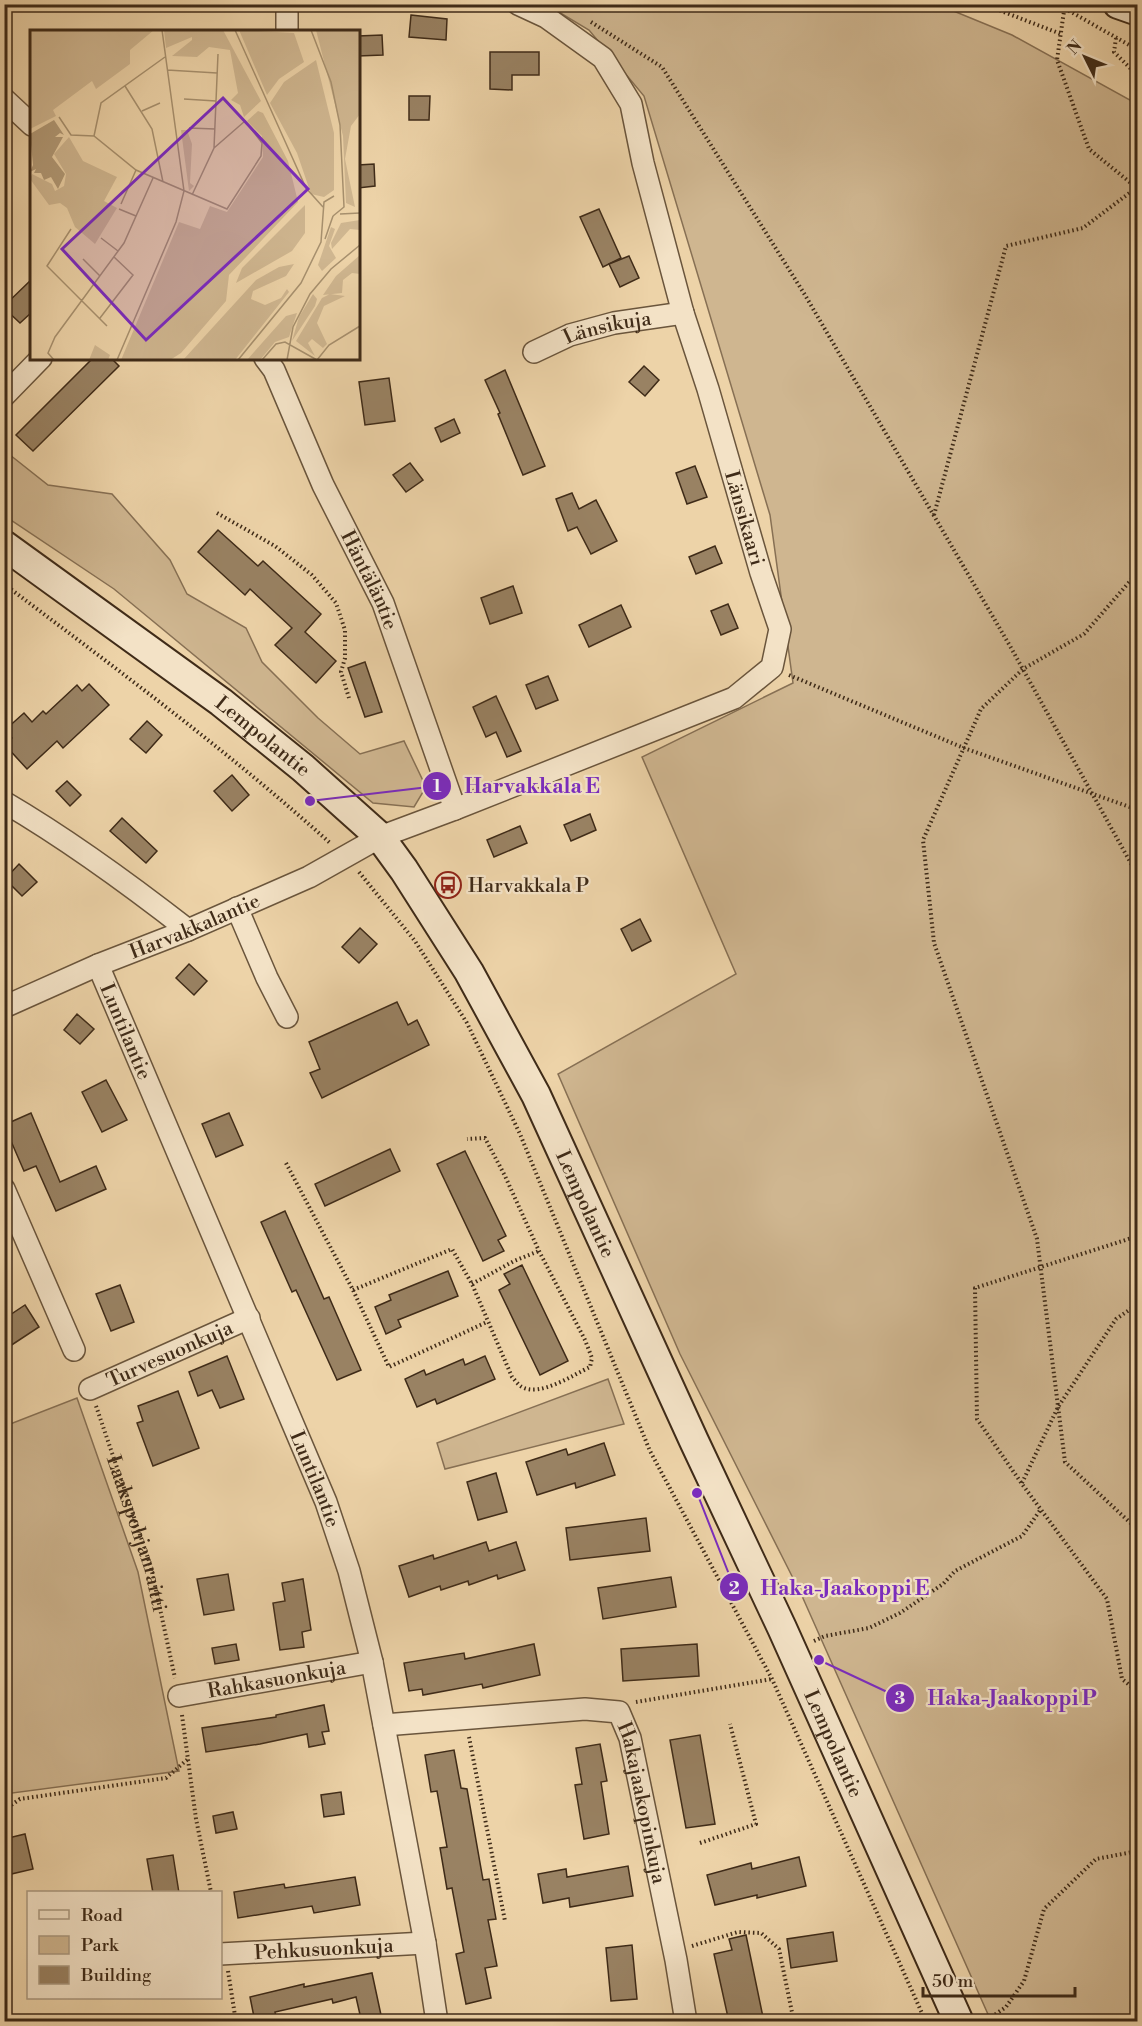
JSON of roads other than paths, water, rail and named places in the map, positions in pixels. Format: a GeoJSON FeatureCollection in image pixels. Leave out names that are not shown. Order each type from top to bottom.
{"type":"FeatureCollection","features":[{"type":"Feature","properties":{"kind":"street"},"geometry":{"type":"LineString","coordinates":[[286,4],[287,30]]}},
{"type":"Feature","properties":{"kind":"street","name":"Länsikaari"},"geometry":{"type":"LineString","coordinates":[[455,809],[734,698],[772,667],[780,629],[761,573],[708,388],[683,313],[643,163],[632,104],[603,58],[546,17],[518,4]]}},
{"type":"Feature","properties":{"kind":"street"},"geometry":{"type":"LineString","coordinates":[[1118,4],[1137,11]]}},
{"type":"Feature","properties":{"kind":"street"},"geometry":{"type":"LineString","coordinates":[[4,99],[30,123]]}},
{"type":"Feature","properties":{"kind":"street","name":"Länsikuja"},"geometry":{"type":"LineString","coordinates":[[534,352],[570,335],[615,323],[683,313]]}},
{"type":"Feature","properties":{"kind":"street"},"geometry":{"type":"LineString","coordinates":[[4,396],[39,360]]}},
{"type":"Feature","properties":{"kind":"street","name":"Häntäläntie"},"geometry":{"type":"LineString","coordinates":[[273,362],[323,485],[383,603],[455,809]]}},
{"type":"Feature","properties":{"kind":"street","name":"Lempolantie"},"geometry":{"type":"LineString","coordinates":[[4,545],[221,702],[303,768],[380,837],[470,972],[536,1095],[793,1652],[959,2022]]}},
{"type":"Feature","properties":{"kind":"street"},"geometry":{"type":"LineString","coordinates":[[4,802],[62,837],[124,880],[188,930]]}},
{"type":"Feature","properties":{"kind":"street"},"geometry":{"type":"LineString","coordinates":[[380,837],[455,809]]}},
{"type":"Feature","properties":{"kind":"street","name":"Harvakkalantie"},"geometry":{"type":"LineString","coordinates":[[4,1007],[309,877],[380,837]]}},
{"type":"Feature","properties":{"kind":"street"},"geometry":{"type":"LineString","coordinates":[[237,908],[267,978],[288,1017]]}},
{"type":"Feature","properties":{"kind":"street","name":"Luntilantie"},"geometry":{"type":"LineString","coordinates":[[98,965],[326,1502],[349,1571],[372,1662],[425,1944],[437,2022]]}},
{"type":"Feature","properties":{"kind":"street"},"geometry":{"type":"LineString","coordinates":[[4,1189],[74,1350]]}},
{"type":"Feature","properties":{"kind":"street","name":"Turvesuonkuja"},"geometry":{"type":"LineString","coordinates":[[90,1389],[249,1318]]}},
{"type":"Feature","properties":{"kind":"street","name":"Rahkasuonkuja"},"geometry":{"type":"LineString","coordinates":[[179,1696],[372,1662]]}},
{"type":"Feature","properties":{"kind":"street","name":"Hakajaakopinkuja"},"geometry":{"type":"LineString","coordinates":[[384,1725],[585,1709],[619,1712],[630,1738],[674,1951],[686,2022]]}},
{"type":"Feature","properties":{"kind":"street","name":"Pehkusuonkuja"},"geometry":{"type":"LineString","coordinates":[[223,1954],[425,1944]]}},
{"type":"Feature","properties":{"kind":"place","name":"Harvakkala E"},"geometry":{"type":"Point","coordinates":[310,801]}},
{"type":"Feature","properties":{"kind":"place","name":"Harvakkala P"},"geometry":{"type":"Point","coordinates":[448,885]}},
{"type":"Feature","properties":{"kind":"place","name":"Haka-Jaakoppi E"},"geometry":{"type":"Point","coordinates":[697,1493]}},
{"type":"Feature","properties":{"kind":"place","name":"Haka-Jaakoppi P"},"geometry":{"type":"Point","coordinates":[819,1660]}}]}
